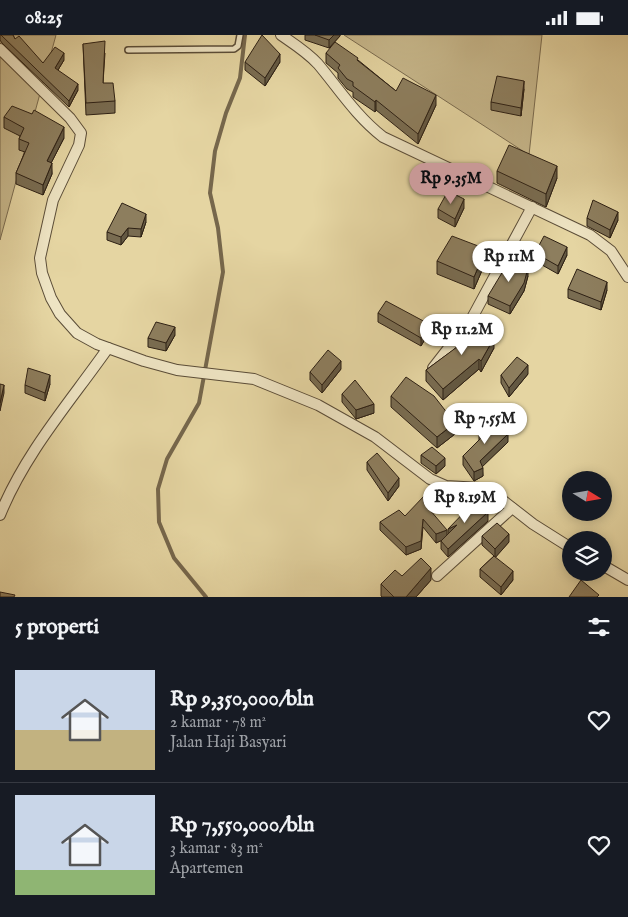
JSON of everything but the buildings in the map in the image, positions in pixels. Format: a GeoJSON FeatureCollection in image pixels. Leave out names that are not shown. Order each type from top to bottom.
{"type":"FeatureCollection","features":[{"type":"Feature","properties":{"kind":"street"},"geometry":{"type":"LineString","coordinates":[[281,35],[317,63],[352,109],[366,124],[383,137],[590,235],[605,245],[628,277]]}},
{"type":"Feature","properties":{"kind":"street"},"geometry":{"type":"LineString","coordinates":[[0,49],[70,118],[81,133],[79,145],[53,200],[45,231],[40,267],[51,298],[60,314],[77,333],[108,348],[144,361],[177,370],[254,379],[318,405],[375,437],[430,479],[446,486],[486,490],[532,524],[562,542]]}},
{"type":"Feature","properties":{"kind":"street"},"geometry":{"type":"LineString","coordinates":[[433,368],[472,318],[532,207]]}},
{"type":"Feature","properties":{"kind":"street"},"geometry":{"type":"LineString","coordinates":[[0,515],[9,492],[37,447],[108,348]]}},
{"type":"Feature","properties":{"kind":"street"},"geometry":{"type":"LineString","coordinates":[[437,575],[512,508]]}},
{"type":"Feature","properties":{"kind":"street"},"geometry":{"type":"LineString","coordinates":[[612,571],[628,580]]}},
{"type":"Feature","properties":{"kind":"lane"},"geometry":{"type":"LineString","coordinates":[[128,50],[234,49],[238,46],[240,35]]}},
{"type":"Feature","properties":{"kind":"shaded area"},"geometry":{"type":"Polygon","coordinates":[[[0,35],[56,35],[0,240],[0,35]]]}},
{"type":"Feature","properties":{"kind":"shaded area"},"geometry":{"type":"Polygon","coordinates":[[[344,35],[542,35],[529,155],[344,35]]]}},
{"type":"Feature","properties":{"kind":"waterway"},"geometry":{"type":"LineString","coordinates":[[206,597],[174,558],[159,522],[158,489],[167,459],[199,403],[223,272],[218,228],[210,193],[215,151],[226,113],[240,78],[245,35]]}}]}
